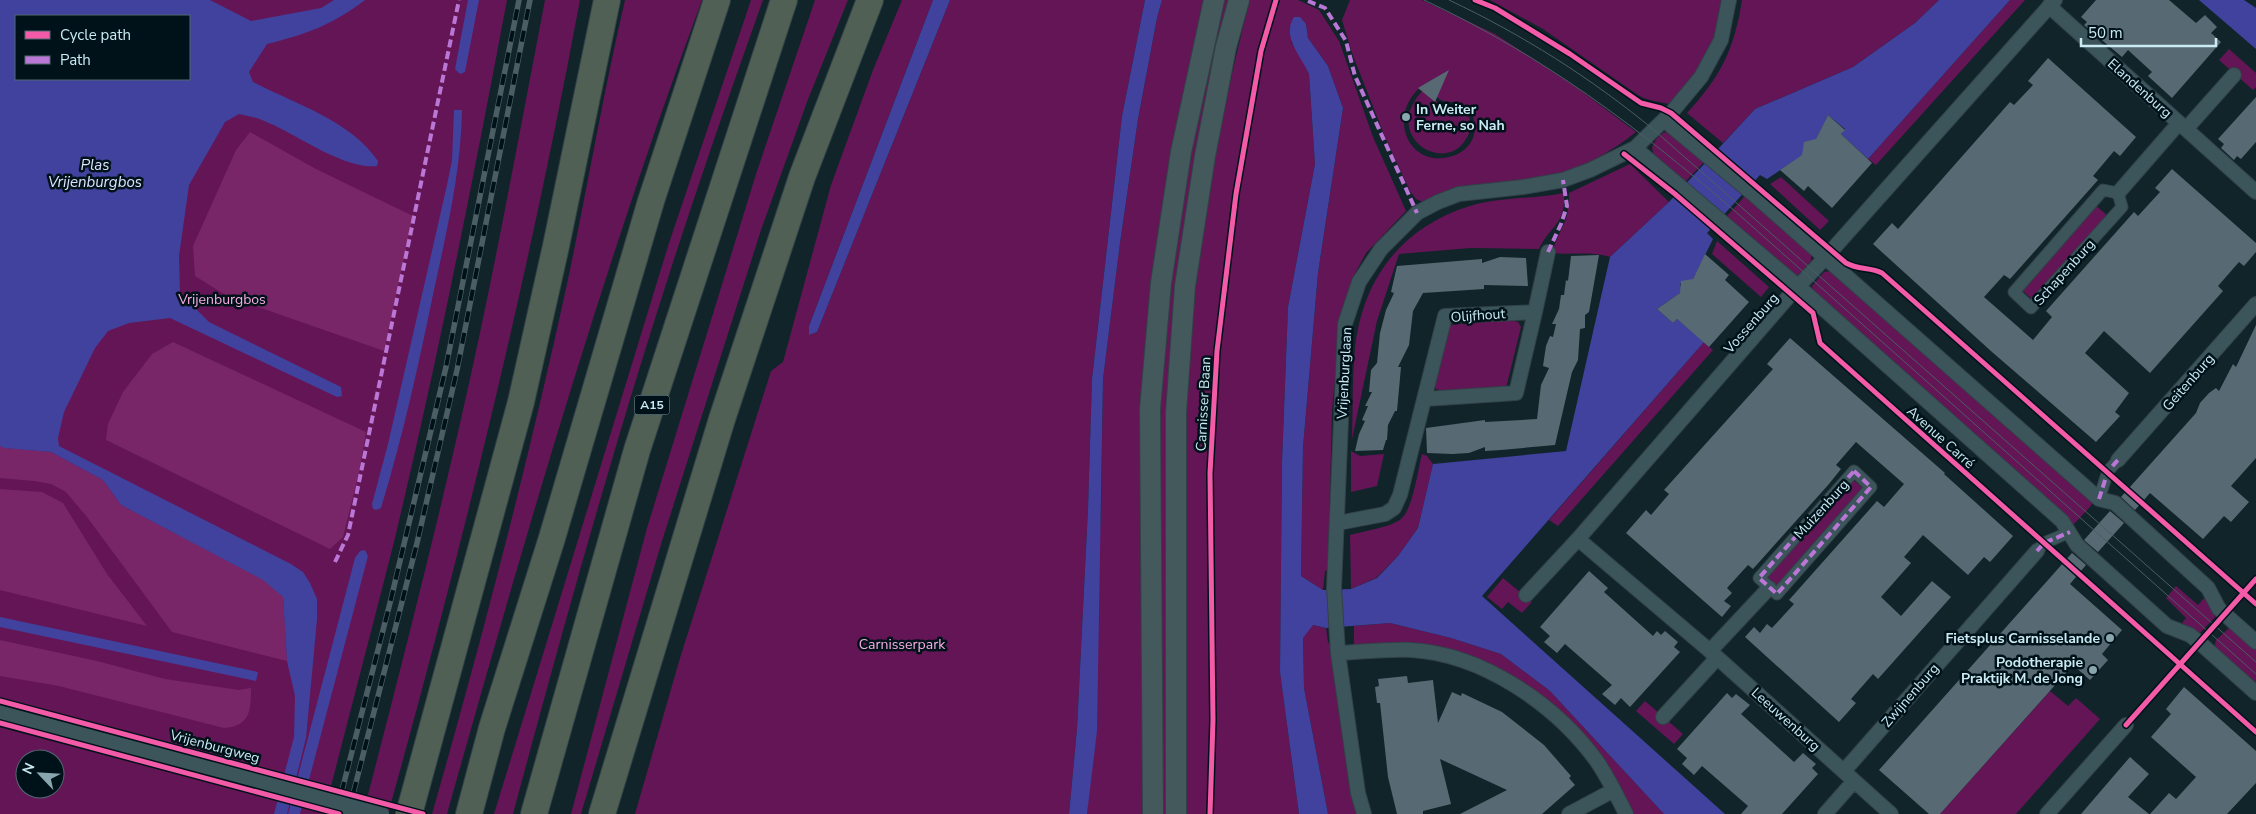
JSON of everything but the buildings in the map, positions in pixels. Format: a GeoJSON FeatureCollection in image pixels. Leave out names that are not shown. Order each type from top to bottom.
{"type":"FeatureCollection","features":[{"type":"Feature","properties":{"kind":"highway"},"geometry":{"type":"LineString","coordinates":[[409,814],[521,402],[556,246],[607,0]]}},
{"type":"Feature","properties":{"kind":"highway"},"geometry":{"type":"LineString","coordinates":[[470,814],[492,728],[552,538],[648,210],[717,0]]}},
{"type":"Feature","properties":{"kind":"highway","name":"A15"},"geometry":{"type":"LineString","coordinates":[[534,814],[637,450],[784,0]]}},
{"type":"Feature","properties":{"kind":"highway"},"geometry":{"type":"LineString","coordinates":[[602,814],[722,419],[802,177],[870,0]]}},
{"type":"Feature","properties":{"kind":"main road"},"geometry":{"type":"LineString","coordinates":[[1152,814],[1150,409],[1161,283],[1181,152],[1214,0]]}},
{"type":"Feature","properties":{"kind":"main road","name":"Carnisser Baan"},"geometry":{"type":"LineString","coordinates":[[1176,814],[1176,413],[1184,295],[1205,156],[1226,47],[1239,0]]}},
{"type":"Feature","properties":{"kind":"street","name":"Vrijenburglaan"},"geometry":{"type":"LineString","coordinates":[[1364,814],[1358,794],[1338,653],[1334,588],[1345,324],[1359,282],[1381,249],[1417,213],[1438,202],[1459,194],[1523,187],[1563,180],[1590,170],[1635,148],[1664,120],[1701,77],[1721,40],[1729,0]]}},
{"type":"Feature","properties":{"kind":"street","name":"Elandenburg"},"geometry":{"type":"LineString","coordinates":[[2052,3],[2256,192]]}},
{"type":"Feature","properties":{"kind":"street","name":"Vossenburg"},"geometry":{"type":"LineString","coordinates":[[1526,595],[1578,539],[2052,3]]}},
{"type":"Feature","properties":{"kind":"street"},"geometry":{"type":"LineString","coordinates":[[2118,193],[2234,75]]}},
{"type":"Feature","properties":{"kind":"street"},"geometry":{"type":"LineString","coordinates":[[1664,120],[1752,193],[1824,259],[2099,499],[2114,503],[2208,588],[2219,609],[2256,642]]}},
{"type":"Feature","properties":{"kind":"street","name":"Avenue Carré"},"geometry":{"type":"LineString","coordinates":[[1635,148],[1799,287],[2062,521],[2077,545],[2167,626],[2190,635],[2256,693]]}},
{"type":"Feature","properties":{"kind":"street","name":"Schapenburg"},"geometry":{"type":"LineString","coordinates":[[2103,190],[2118,193],[2122,208],[2031,308],[2014,292],[2103,190]]}},
{"type":"Feature","properties":{"kind":"street"},"geometry":{"type":"LineString","coordinates":[[1425,399],[1516,393],[1548,252]]}},
{"type":"Feature","properties":{"kind":"street","name":"Geitenburg"},"geometry":{"type":"LineString","coordinates":[[2118,460],[2256,304]]}},
{"type":"Feature","properties":{"kind":"street","name":"Olijfhout"},"geometry":{"type":"LineString","coordinates":[[1338,522],[1385,514],[1394,508],[1400,495],[1445,316],[1535,312]]}},
{"type":"Feature","properties":{"kind":"street"},"geometry":{"type":"LineString","coordinates":[[2099,499],[2108,471],[2118,460]]}},
{"type":"Feature","properties":{"kind":"street","name":"Muizenburg"},"geometry":{"type":"LineString","coordinates":[[1854,471],[1872,487],[1777,594],[1769,588],[1759,578],[1854,471]]}},
{"type":"Feature","properties":{"kind":"street"},"geometry":{"type":"LineString","coordinates":[[2037,551],[2044,543],[2070,532]]}},
{"type":"Feature","properties":{"kind":"street","name":"Leeuwenburg"},"geometry":{"type":"LineString","coordinates":[[1578,539],[1714,654],[1891,814]]}},
{"type":"Feature","properties":{"kind":"street","name":"Zwijnenburg"},"geometry":{"type":"LineString","coordinates":[[1844,771],[2037,551]]}},
{"type":"Feature","properties":{"kind":"street"},"geometry":{"type":"LineString","coordinates":[[1663,717],[1769,588]]}},
{"type":"Feature","properties":{"kind":"street"},"geometry":{"type":"LineString","coordinates":[[1338,653],[1412,650],[1453,658],[1488,671],[1516,686],[1557,718],[1578,738],[1597,761],[1626,814]]}},
{"type":"Feature","properties":{"kind":"street","name":"Vrijenburgweg"},"geometry":{"type":"LineString","coordinates":[[0,711],[380,814]]}},
{"type":"Feature","properties":{"kind":"street"},"geometry":{"type":"LineString","coordinates":[[2047,814],[2126,725]]}},
{"type":"Feature","properties":{"kind":"street"},"geometry":{"type":"LineString","coordinates":[[1825,814],[1854,781]]}},
{"type":"Feature","properties":{"kind":"street"},"geometry":{"type":"LineString","coordinates":[[1569,814],[1614,790]]}},
{"type":"Feature","properties":{"kind":"green space","name":"Vrijenburgbos"},"geometry":{"type":"Polygon","coordinates":[[[0,0],[507,0],[440,340],[394,542],[324,814],[0,814],[0,0]]]}},
{"type":"Feature","properties":{"kind":"green space"},"geometry":{"type":"Polygon","coordinates":[[[545,0],[580,0],[517,307],[468,510],[388,814],[363,814],[426,567],[473,367],[545,0]]]}},
{"type":"Feature","properties":{"kind":"green space"},"geometry":{"type":"Polygon","coordinates":[[[625,0],[702,0],[631,201],[566,404],[447,814],[432,814],[469,683],[536,418],[567,284],[625,0]]]}},
{"type":"Feature","properties":{"kind":"green space"},"geometry":{"type":"Polygon","coordinates":[[[751,0],[763,0],[675,257],[625,415],[556,654],[513,814],[494,814],[669,243],[751,0]]]}},
{"type":"Feature","properties":{"kind":"green space"},"geometry":{"type":"Polygon","coordinates":[[[815,0],[848,0],[807,102],[761,230],[662,541],[581,814],[571,814],[647,528],[756,174],[815,0]]]}},
{"type":"Feature","properties":{"kind":"green space","name":"Carnisserpark"},"geometry":{"type":"Polygon","coordinates":[[[902,0],[933,0],[809,326],[809,335],[817,332],[950,0],[1145,0],[1122,116],[1092,379],[1088,509],[1077,729],[1069,814],[635,814],[680,658],[771,371],[783,362],[831,185],[873,70],[902,0]]]}},
{"type":"Feature","properties":{"kind":"green space"},"geometry":{"type":"Polygon","coordinates":[[[1162,0],[1213,0],[1150,410],[1148,814],[1087,814],[1101,510],[1103,379],[1138,119],[1162,0]]]}},
{"type":"Feature","properties":{"kind":"green space"},"geometry":{"type":"Polygon","coordinates":[[[1222,0],[1235,0],[1185,249],[1170,814],[1158,814],[1155,441],[1166,295],[1185,162],[1222,0]]]}},
{"type":"Feature","properties":{"kind":"green space"},"geometry":{"type":"Polygon","coordinates":[[[1250,0],[1298,0],[1319,10],[1339,41],[1373,137],[1406,211],[1366,253],[1352,279],[1341,315],[1332,412],[1328,570],[1325,571],[1323,590],[1301,576],[1303,447],[1318,273],[1343,108],[1328,66],[1308,38],[1306,24],[1291,42],[1304,61],[1309,74],[1315,164],[1288,307],[1282,462],[1280,672],[1299,814],[1183,814],[1186,694],[1183,493],[1188,368],[1201,244],[1211,183],[1235,60],[1250,0]]]}},
{"type":"Feature","properties":{"kind":"green space"},"geometry":{"type":"Polygon","coordinates":[[[1350,0],[1422,0],[1495,34],[1576,87],[1636,132],[1593,160],[1557,175],[1536,180],[1471,186],[1423,202],[1416,199],[1410,191],[1385,137],[1352,53],[1342,20],[1350,0]],[[1445,75],[1435,78],[1418,89],[1406,109],[1405,132],[1409,142],[1425,156],[1436,158],[1456,155],[1467,147],[1473,138],[1475,126],[1469,110],[1461,104],[1444,101],[1436,96],[1441,79],[1446,78],[1445,75]]]}},
{"type":"Feature","properties":{"kind":"green space"},"geometry":{"type":"Polygon","coordinates":[[[1490,0],[1723,0],[1716,31],[1704,62],[1690,82],[1668,104],[1649,100],[1638,95],[1543,29],[1490,0]]]}},
{"type":"Feature","properties":{"kind":"green space"},"geometry":{"type":"Polygon","coordinates":[[[1742,0],[1939,0],[1915,23],[1853,67],[1755,109],[1723,143],[1687,113],[1709,87],[1724,61],[1735,34],[1742,0]]]}},
{"type":"Feature","properties":{"kind":"green space"},"geometry":{"type":"Polygon","coordinates":[[[2010,0],[2025,0],[1876,165],[1868,159],[2010,0]]]}},
{"type":"Feature","properties":{"kind":"green space"},"geometry":{"type":"Polygon","coordinates":[[[2229,49],[2256,73],[2256,87],[2253,90],[2219,60],[2229,49]]]}},
{"type":"Feature","properties":{"kind":"green space"},"geometry":{"type":"Polygon","coordinates":[[[1434,80],[1429,94],[1434,100],[1461,108],[1469,117],[1470,123],[1466,139],[1456,150],[1443,153],[1429,151],[1418,143],[1410,131],[1409,116],[1416,99],[1434,80]]]}},
{"type":"Feature","properties":{"kind":"green space"},"geometry":{"type":"Polygon","coordinates":[[[1664,132],[1674,135],[1705,161],[1685,182],[1654,157],[1652,147],[1657,138],[1664,132]]]}},
{"type":"Feature","properties":{"kind":"green space"},"geometry":{"type":"Polygon","coordinates":[[[1630,164],[1669,202],[1610,257],[1589,254],[1552,253],[1568,212],[1569,193],[1630,164]]]}},
{"type":"Feature","properties":{"kind":"green space"},"geometry":{"type":"Polygon","coordinates":[[[1781,177],[1829,221],[1820,230],[1770,184],[1781,177]]]}},
{"type":"Feature","properties":{"kind":"green space"},"geometry":{"type":"Polygon","coordinates":[[[1564,193],[1564,204],[1560,218],[1539,249],[1470,248],[1399,254],[1377,321],[1352,439],[1354,359],[1359,323],[1377,278],[1390,259],[1424,227],[1446,215],[1481,203],[1564,193]]]}},
{"type":"Feature","properties":{"kind":"green space"},"geometry":{"type":"Polygon","coordinates":[[[1745,196],[1811,254],[1811,261],[1798,275],[1792,274],[1726,217],[1745,196]]]}},
{"type":"Feature","properties":{"kind":"green space"},"geometry":{"type":"Polygon","coordinates":[[[2095,205],[2107,215],[2033,300],[2021,289],[2095,205]]]}},
{"type":"Feature","properties":{"kind":"green space"},"geometry":{"type":"Polygon","coordinates":[[[1717,241],[1769,287],[1761,297],[1712,254],[1717,241]]]}},
{"type":"Feature","properties":{"kind":"green space"},"geometry":{"type":"Polygon","coordinates":[[[1830,271],[2093,502],[2073,525],[1813,291],[1812,286],[1824,272],[1830,271]]]}},
{"type":"Feature","properties":{"kind":"green space"},"geometry":{"type":"Polygon","coordinates":[[[1511,320],[1518,322],[1521,327],[1505,387],[1443,391],[1436,389],[1434,384],[1448,325],[1511,320]]]}},
{"type":"Feature","properties":{"kind":"green space"},"geometry":{"type":"Polygon","coordinates":[[[1704,342],[1713,350],[1558,526],[1549,520],[1704,342]]]}},
{"type":"Feature","properties":{"kind":"green space"},"geometry":{"type":"Polygon","coordinates":[[[1351,451],[1360,456],[1384,454],[1377,486],[1351,492],[1351,451]]]}},
{"type":"Feature","properties":{"kind":"green space"},"geometry":{"type":"Polygon","coordinates":[[[1422,454],[1427,456],[1433,464],[1418,528],[1398,556],[1376,578],[1351,589],[1350,535],[1385,526],[1402,518],[1412,497],[1422,454]]]}},
{"type":"Feature","properties":{"kind":"green space"},"geometry":{"type":"Polygon","coordinates":[[[1852,479],[1864,489],[1776,589],[1764,579],[1852,479]]]}},
{"type":"Feature","properties":{"kind":"green space"},"geometry":{"type":"Polygon","coordinates":[[[1503,578],[1532,602],[1522,613],[1508,602],[1502,609],[1487,597],[1503,578]]]}},
{"type":"Feature","properties":{"kind":"green space"},"geometry":{"type":"Polygon","coordinates":[[[2176,586],[2198,605],[2204,598],[2217,615],[2199,634],[2182,623],[2186,618],[2166,598],[2176,586]]]}},
{"type":"Feature","properties":{"kind":"green space"},"geometry":{"type":"Polygon","coordinates":[[[1390,623],[1451,638],[1501,654],[1550,691],[1664,814],[1634,814],[1614,775],[1588,739],[1560,712],[1495,669],[1354,644],[1354,626],[1390,623]]]}},
{"type":"Feature","properties":{"kind":"green space"},"geometry":{"type":"Polygon","coordinates":[[[1312,625],[1326,628],[1328,642],[1334,651],[1347,768],[1356,814],[1328,814],[1304,688],[1303,638],[1312,625]]]}},
{"type":"Feature","properties":{"kind":"green space"},"geometry":{"type":"Polygon","coordinates":[[[2230,627],[2256,650],[2256,685],[2214,648],[2216,640],[2230,627]]]}},
{"type":"Feature","properties":{"kind":"green space"},"geometry":{"type":"Polygon","coordinates":[[[2050,691],[2068,706],[2076,698],[2100,719],[2016,814],[1940,814],[2050,691]]]}},
{"type":"Feature","properties":{"kind":"green space"},"geometry":{"type":"Polygon","coordinates":[[[1645,701],[1683,734],[1674,744],[1636,711],[1645,701]]]}},
{"type":"Feature","properties":{"kind":"shaded area"},"geometry":{"type":"Polygon","coordinates":[[[250,132],[316,169],[413,216],[384,351],[227,296],[195,276],[193,246],[236,150],[250,132]]]}},
{"type":"Feature","properties":{"kind":"shaded area"},"geometry":{"type":"Polygon","coordinates":[[[173,342],[366,432],[359,473],[343,537],[330,549],[106,440],[108,424],[123,392],[152,354],[173,342]]]}},
{"type":"Feature","properties":{"kind":"shaded area"},"geometry":{"type":"Polygon","coordinates":[[[0,446],[51,452],[103,480],[121,505],[264,580],[283,597],[287,661],[172,632],[87,517],[66,492],[51,484],[0,478],[0,446]]]}},
{"type":"Feature","properties":{"kind":"shaded area"},"geometry":{"type":"Polygon","coordinates":[[[0,489],[42,492],[63,503],[107,574],[147,626],[0,590],[0,489]]]}},
{"type":"Feature","properties":{"kind":"shaded area"},"geometry":{"type":"Polygon","coordinates":[[[0,640],[97,661],[165,679],[239,690],[251,688],[249,710],[244,721],[233,727],[224,728],[59,686],[0,676],[0,640]]]}},
{"type":"Feature","properties":{"kind":"water","name":"Plas Vrijenburgbos"},"geometry":{"type":"Polygon","coordinates":[[[0,0],[210,0],[251,21],[321,8],[334,0],[365,0],[319,28],[267,44],[249,72],[253,82],[321,114],[353,134],[378,161],[377,166],[364,166],[349,162],[262,120],[239,114],[225,122],[189,185],[179,256],[180,293],[209,322],[341,387],[342,396],[337,397],[170,318],[129,323],[108,331],[95,348],[64,412],[58,438],[59,446],[291,564],[303,572],[310,583],[317,599],[317,619],[306,738],[287,814],[274,814],[294,737],[295,696],[287,661],[283,597],[263,580],[121,505],[103,480],[51,452],[4,448],[0,446],[0,0]]]}},
{"type":"Feature","properties":{"kind":"water"},"geometry":{"type":"Polygon","coordinates":[[[468,0],[479,0],[465,72],[460,74],[455,69],[468,0]]]}},
{"type":"Feature","properties":{"kind":"water"},"geometry":{"type":"Polygon","coordinates":[[[933,0],[950,0],[817,332],[809,335],[809,326],[933,0]]]}},
{"type":"Feature","properties":{"kind":"water"},"geometry":{"type":"Polygon","coordinates":[[[1145,0],[1162,0],[1138,119],[1103,379],[1097,731],[1087,814],[1069,814],[1077,729],[1088,509],[1092,379],[1122,116],[1145,0]]]}},
{"type":"Feature","properties":{"kind":"water"},"geometry":{"type":"Polygon","coordinates":[[[1939,0],[2010,0],[1868,159],[1841,134],[1845,129],[1828,115],[1814,144],[1807,152],[1767,179],[1760,175],[1707,233],[1713,239],[1691,283],[1682,281],[1680,285],[1683,291],[1657,309],[1673,323],[1677,319],[1704,342],[1482,596],[1725,814],[1664,814],[1550,691],[1501,654],[1451,638],[1390,623],[1326,628],[1313,625],[1303,638],[1304,688],[1328,814],[1299,814],[1280,672],[1282,462],[1288,307],[1315,164],[1309,74],[1291,39],[1291,24],[1294,17],[1300,17],[1306,24],[1308,38],[1328,66],[1343,108],[1318,273],[1303,447],[1301,576],[1323,590],[1351,589],[1377,578],[1398,556],[1418,528],[1433,464],[1566,451],[1610,257],[1669,202],[1755,109],[1853,67],[1915,23],[1939,0]]]}},
{"type":"Feature","properties":{"kind":"water"},"geometry":{"type":"Polygon","coordinates":[[[2199,0],[2244,0],[2256,8],[2256,49],[2199,0]]]}},
{"type":"Feature","properties":{"kind":"water"},"geometry":{"type":"Polygon","coordinates":[[[454,110],[462,110],[461,133],[448,223],[403,427],[381,508],[376,510],[373,509],[372,504],[388,444],[452,160],[454,110]]]}},
{"type":"Feature","properties":{"kind":"water"},"geometry":{"type":"Polygon","coordinates":[[[365,550],[368,556],[300,814],[288,814],[355,558],[360,551],[365,550]]]}},
{"type":"Feature","properties":{"kind":"water"},"geometry":{"type":"Polygon","coordinates":[[[0,617],[258,672],[256,681],[0,627],[0,617]]]}},
{"type":"Feature","properties":{"kind":"pier"},"geometry":{"type":"Polygon","coordinates":[[[282,774],[311,782],[305,808],[275,800],[282,774]]]}},
{"type":"Feature","properties":{"kind":"tram line"},"geometry":{"type":"LineString","coordinates":[[1424,0],[1468,22],[1549,69],[1588,95],[1662,150],[1736,212],[2256,674]]}},
{"type":"Feature","properties":{"kind":"tram line"},"geometry":{"type":"LineString","coordinates":[[1449,0],[1503,28],[1556,59],[1606,93],[1654,130],[2256,662]]}},
{"type":"Feature","properties":{"kind":"railway"},"geometry":{"type":"LineString","coordinates":[[336,814],[391,599],[446,367],[519,0]]}},
{"type":"Feature","properties":{"kind":"railway"},"geometry":{"type":"LineString","coordinates":[[348,814],[417,543],[457,370],[530,0]]}},
{"type":"Feature","properties":{"kind":"marked path"},"geometry":{"type":"LineString","coordinates":[[335,562],[348,535],[459,0]]}},
{"type":"Feature","properties":{"kind":"marked path"},"geometry":{"type":"LineString","coordinates":[[1308,1],[1325,8],[1346,41],[1355,76],[1417,213]]}},
{"type":"Feature","properties":{"kind":"marked path"},"geometry":{"type":"LineString","coordinates":[[1548,252],[1567,206],[1563,180]]}},
{"type":"Feature","properties":{"kind":"marked path"},"geometry":{"type":"LineString","coordinates":[[2099,499],[2108,471],[2118,460]]}},
{"type":"Feature","properties":{"kind":"marked path"},"geometry":{"type":"LineString","coordinates":[[1854,471],[1871,487],[1777,594],[1759,578],[1854,471]]}},
{"type":"Feature","properties":{"kind":"marked path"},"geometry":{"type":"LineString","coordinates":[[2037,551],[2044,543],[2070,532]]}},
{"type":"Feature","properties":{"kind":"cycle path"},"geometry":{"type":"LineString","coordinates":[[1210,814],[1213,720],[1210,473],[1217,351],[1236,194],[1261,51],[1276,0]]}},
{"type":"Feature","properties":{"kind":"cycle path"},"geometry":{"type":"LineString","coordinates":[[1475,0],[1495,8],[1570,54],[1641,103],[1661,108],[1671,113],[1846,263],[1882,273],[2256,604]]}},
{"type":"Feature","properties":{"kind":"cycle path"},"geometry":{"type":"LineString","coordinates":[[1624,154],[1675,194],[1813,313],[1820,343],[2256,732]]}},
{"type":"Feature","properties":{"kind":"cycle path"},"geometry":{"type":"LineString","coordinates":[[2126,725],[2256,579]]}},
{"type":"Feature","properties":{"kind":"cycle path"},"geometry":{"type":"LineString","coordinates":[[0,701],[423,814]]}},
{"type":"Feature","properties":{"kind":"cycle path"},"geometry":{"type":"LineString","coordinates":[[0,723],[339,814]]}},
{"type":"Feature","properties":{"kind":"place","name":"In Weiter Ferne, so Nah"},"geometry":{"type":"Point","coordinates":[1406,117]}},
{"type":"Feature","properties":{"kind":"place","name":"Fietsplus Carnisselande"},"geometry":{"type":"Point","coordinates":[2110,638]}},
{"type":"Feature","properties":{"kind":"place","name":"Podotherapie Praktijk M. de Jong"},"geometry":{"type":"Point","coordinates":[2093,670]}}]}
